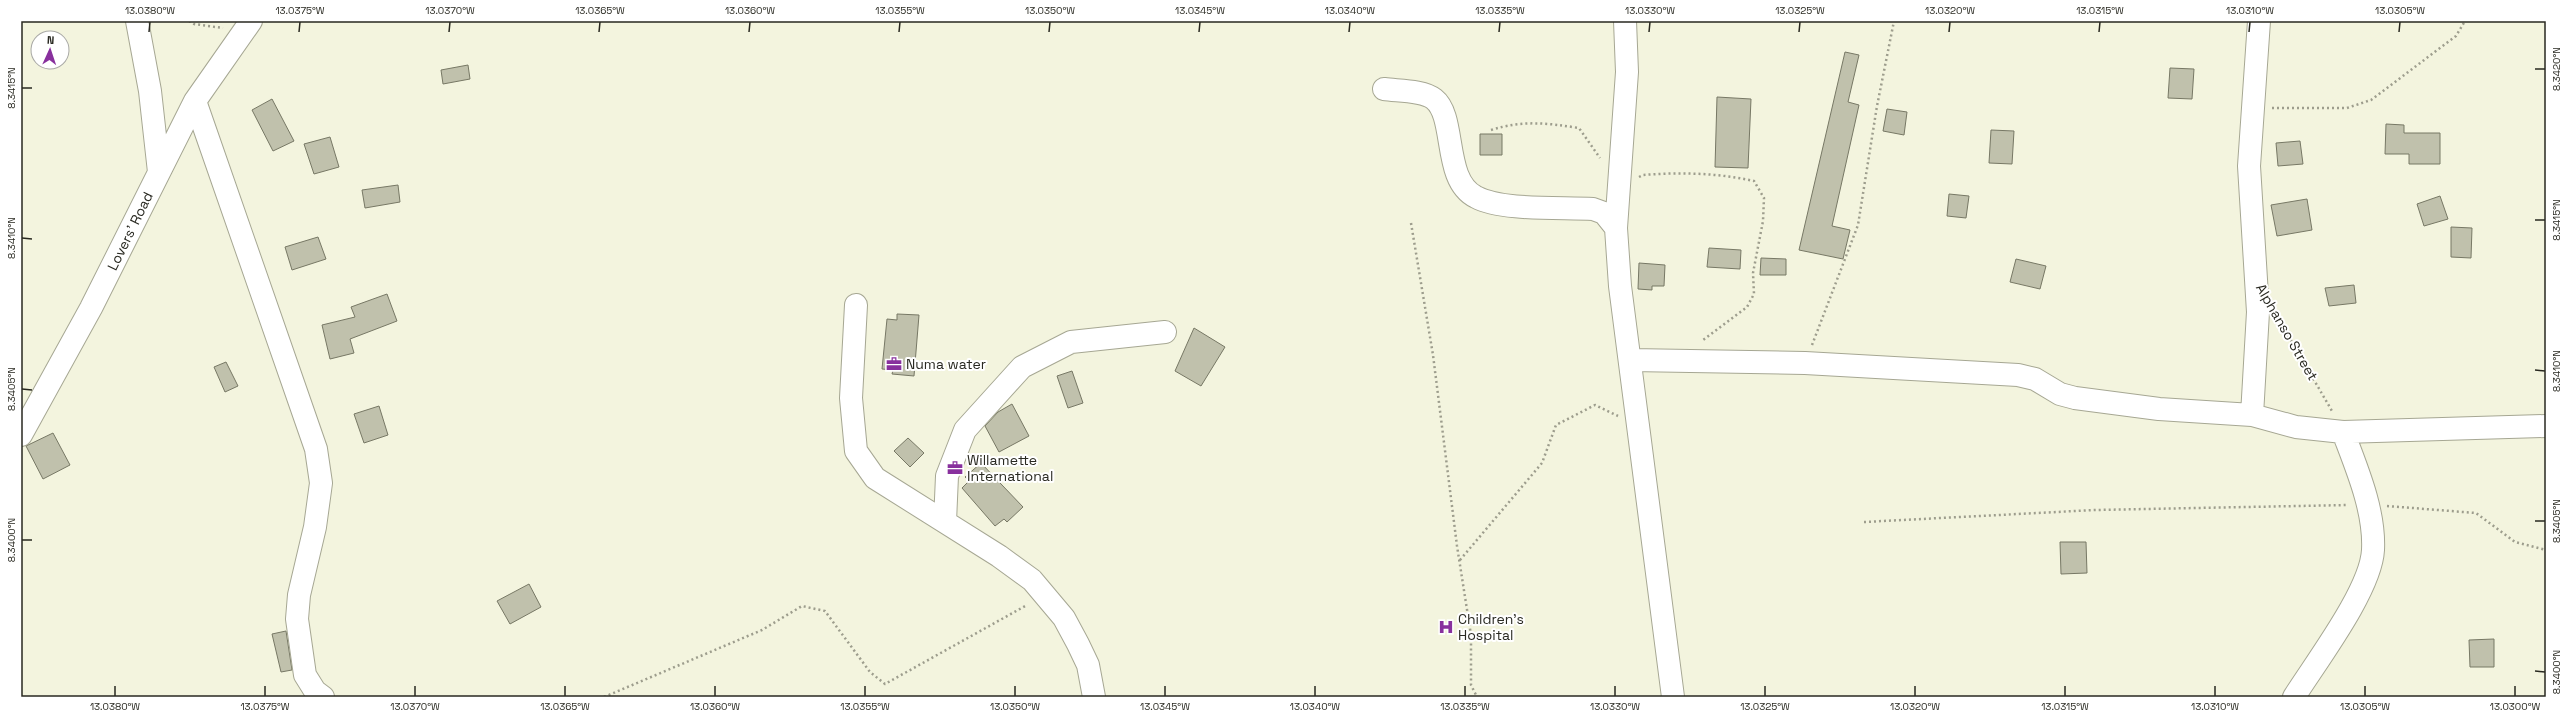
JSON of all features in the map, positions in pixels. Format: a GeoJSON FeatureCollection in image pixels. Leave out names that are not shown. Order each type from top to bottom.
{"type":"FeatureCollection","features":[{"type":"Feature","properties":{"kind":"street"},"geometry":{"type":"LineString","coordinates":[[137,21],[150,91],[159,172]]}},
{"type":"Feature","properties":{"kind":"street"},"geometry":{"type":"LineString","coordinates":[[1625,21],[1627,72],[1618,182],[1616,228],[1620,286],[1640,427],[1674,697]]}},
{"type":"Feature","properties":{"kind":"street","name":"Alphanso Street"},"geometry":{"type":"LineString","coordinates":[[2252,415],[2256,366],[2256,283],[2250,190],[2253,105],[2260,21]]}},
{"type":"Feature","properties":{"kind":"street","name":"Lovers' Road"},"geometry":{"type":"LineString","coordinates":[[21,435],[91,308],[195,100],[247,25]]}},
{"type":"Feature","properties":{"kind":"street"},"geometry":{"type":"LineString","coordinates":[[1384,89],[1422,94],[1434,99],[1443,113],[1452,160],[1461,181],[1476,197],[1494,204],[1593,209],[1604,213],[1616,228]]}},
{"type":"Feature","properties":{"kind":"street"},"geometry":{"type":"LineString","coordinates":[[195,100],[316,449],[320,483],[315,527],[299,595],[297,619],[298,641],[305,675],[315,691],[323,697]]}},
{"type":"Feature","properties":{"kind":"street"},"geometry":{"type":"LineString","coordinates":[[856,305],[851,398],[856,450],[875,478],[945,522],[1032,580],[1064,618],[1078,644],[1088,665],[1094,697]]}},
{"type":"Feature","properties":{"kind":"street"},"geometry":{"type":"LineString","coordinates":[[945,522],[947,476],[965,430],[1022,367],[1071,342],[1164,332]]}},
{"type":"Feature","properties":{"kind":"street"},"geometry":{"type":"LineString","coordinates":[[1631,360],[1805,363],[2018,375],[2035,379],[2060,394],[2075,398],[2159,409],[2252,415],[2296,427],[2343,432],[2546,426]]}},
{"type":"Feature","properties":{"kind":"street"},"geometry":{"type":"LineString","coordinates":[[2294,697],[2352,607],[2367,576],[2373,552],[2373,530],[2368,504],[2343,432]]}},
{"type":"Feature","properties":{"kind":"path"},"geometry":{"type":"LineString","coordinates":[[189,21],[207,27],[247,25]]}},
{"type":"Feature","properties":{"kind":"path"},"geometry":{"type":"LineString","coordinates":[[1805,363],[1858,225],[1877,106],[1894,21]]}},
{"type":"Feature","properties":{"kind":"path"},"geometry":{"type":"LineString","coordinates":[[2253,105],[2268,108],[2347,108],[2371,100],[2456,36],[2464,21]]}},
{"type":"Feature","properties":{"kind":"path"},"geometry":{"type":"LineString","coordinates":[[1491,130],[1514,123],[1544,123],[1579,128],[1595,153],[1618,182],[1643,175],[1664,173],[1732,176],[1754,181],[1764,198],[1763,221],[1753,273],[1754,294],[1747,307],[1702,342]]}},
{"type":"Feature","properties":{"kind":"path"},"geometry":{"type":"LineString","coordinates":[[1411,223],[1433,355],[1471,635],[1471,685],[1477,697]]}},
{"type":"Feature","properties":{"kind":"path","name":"Alphanso Street"},"geometry":{"type":"LineString","coordinates":[[2276,316],[2343,432]]}},
{"type":"Feature","properties":{"kind":"path"},"geometry":{"type":"LineString","coordinates":[[1460,560],[1542,463],[1556,425],[1595,405],[1640,427]]}},
{"type":"Feature","properties":{"kind":"path"},"geometry":{"type":"LineString","coordinates":[[1864,522],[2095,510],[2368,504],[2476,513],[2515,542],[2546,550]]}},
{"type":"Feature","properties":{"kind":"path"},"geometry":{"type":"LineString","coordinates":[[604,697],[762,630],[802,606],[825,611],[870,672],[885,684],[1045,596]]}},
{"type":"Feature","properties":{"kind":"building"},"geometry":{"type":"Polygon","coordinates":[[[1845,52],[1859,55],[1848,102],[1859,105],[1832,226],[1850,230],[1843,259],[1799,250],[1845,52]]]}},
{"type":"Feature","properties":{"kind":"building"},"geometry":{"type":"Polygon","coordinates":[[[468,65],[470,79],[443,84],[441,70],[468,65]]]}},
{"type":"Feature","properties":{"kind":"building"},"geometry":{"type":"Polygon","coordinates":[[[2170,68],[2194,69],[2192,99],[2168,98],[2170,68]]]}},
{"type":"Feature","properties":{"kind":"building"},"geometry":{"type":"Polygon","coordinates":[[[1717,97],[1751,99],[1748,168],[1715,167],[1717,97]]]}},
{"type":"Feature","properties":{"kind":"building"},"geometry":{"type":"Polygon","coordinates":[[[272,99],[294,141],[273,151],[252,110],[272,99]]]}},
{"type":"Feature","properties":{"kind":"building"},"geometry":{"type":"Polygon","coordinates":[[[1887,109],[1907,112],[1904,135],[1883,131],[1887,109]]]}},
{"type":"Feature","properties":{"kind":"building"},"geometry":{"type":"Polygon","coordinates":[[[2386,124],[2404,125],[2404,133],[2440,133],[2440,164],[2409,164],[2409,154],[2385,154],[2386,124]]]}},
{"type":"Feature","properties":{"kind":"building"},"geometry":{"type":"Polygon","coordinates":[[[1991,130],[2014,131],[2012,164],[1989,163],[1991,130]]]}},
{"type":"Feature","properties":{"kind":"building"},"geometry":{"type":"Polygon","coordinates":[[[1480,134],[1502,134],[1502,155],[1480,155],[1480,134]]]}},
{"type":"Feature","properties":{"kind":"building"},"geometry":{"type":"Polygon","coordinates":[[[330,137],[339,167],[314,174],[304,144],[330,137]]]}},
{"type":"Feature","properties":{"kind":"building"},"geometry":{"type":"Polygon","coordinates":[[[2300,141],[2303,164],[2278,166],[2276,143],[2300,141]]]}},
{"type":"Feature","properties":{"kind":"building"},"geometry":{"type":"Polygon","coordinates":[[[398,185],[400,202],[365,208],[362,190],[398,185]]]}},
{"type":"Feature","properties":{"kind":"building"},"geometry":{"type":"Polygon","coordinates":[[[1949,194],[1969,196],[1966,218],[1947,216],[1949,194]]]}},
{"type":"Feature","properties":{"kind":"building"},"geometry":{"type":"Polygon","coordinates":[[[2440,196],[2448,219],[2424,226],[2417,204],[2440,196]]]}},
{"type":"Feature","properties":{"kind":"building"},"geometry":{"type":"Polygon","coordinates":[[[2307,199],[2312,230],[2277,236],[2271,205],[2307,199]]]}},
{"type":"Feature","properties":{"kind":"building"},"geometry":{"type":"Polygon","coordinates":[[[2451,227],[2472,228],[2471,258],[2451,257],[2451,227]]]}},
{"type":"Feature","properties":{"kind":"building"},"geometry":{"type":"Polygon","coordinates":[[[318,237],[326,259],[292,270],[285,247],[318,237]]]}},
{"type":"Feature","properties":{"kind":"building"},"geometry":{"type":"Polygon","coordinates":[[[1709,248],[1741,250],[1740,269],[1707,267],[1709,248]]]}},
{"type":"Feature","properties":{"kind":"building"},"geometry":{"type":"Polygon","coordinates":[[[1761,258],[1786,259],[1786,275],[1760,275],[1761,258]]]}},
{"type":"Feature","properties":{"kind":"building"},"geometry":{"type":"Polygon","coordinates":[[[2016,259],[2046,266],[2040,289],[2010,282],[2016,259]]]}},
{"type":"Feature","properties":{"kind":"building"},"geometry":{"type":"Polygon","coordinates":[[[1639,263],[1665,265],[1664,286],[1652,286],[1652,290],[1638,289],[1639,263]]]}},
{"type":"Feature","properties":{"kind":"building"},"geometry":{"type":"Polygon","coordinates":[[[2354,285],[2356,303],[2329,306],[2325,288],[2354,285]]]}},
{"type":"Feature","properties":{"kind":"building"},"geometry":{"type":"Polygon","coordinates":[[[387,294],[397,321],[350,339],[354,353],[330,359],[322,325],[355,317],[351,307],[387,294]]]}},
{"type":"Feature","properties":{"kind":"building"},"geometry":{"type":"Polygon","coordinates":[[[897,314],[919,315],[914,376],[892,374],[893,370],[882,369],[887,319],[897,320],[897,314]]]}},
{"type":"Feature","properties":{"kind":"building"},"geometry":{"type":"Polygon","coordinates":[[[1194,328],[1225,347],[1201,386],[1175,371],[1194,328]]]}},
{"type":"Feature","properties":{"kind":"building"},"geometry":{"type":"Polygon","coordinates":[[[226,362],[238,386],[225,392],[214,367],[226,362]]]}},
{"type":"Feature","properties":{"kind":"building"},"geometry":{"type":"Polygon","coordinates":[[[1072,371],[1083,403],[1068,408],[1057,376],[1072,371]]]}},
{"type":"Feature","properties":{"kind":"building"},"geometry":{"type":"Polygon","coordinates":[[[1012,404],[1029,436],[999,452],[985,426],[998,412],[1012,404]]]}},
{"type":"Feature","properties":{"kind":"building"},"geometry":{"type":"Polygon","coordinates":[[[379,406],[388,435],[364,443],[354,414],[379,406]]]}},
{"type":"Feature","properties":{"kind":"building"},"geometry":{"type":"Polygon","coordinates":[[[53,433],[70,465],[43,479],[26,446],[53,433]]]}},
{"type":"Feature","properties":{"kind":"building"},"geometry":{"type":"Polygon","coordinates":[[[908,438],[924,453],[910,467],[894,451],[908,438]]]}},
{"type":"Feature","properties":{"kind":"building"},"geometry":{"type":"Polygon","coordinates":[[[981,463],[1023,507],[1007,522],[1004,519],[995,526],[962,488],[969,481],[965,477],[981,463]]]}},
{"type":"Feature","properties":{"kind":"building"},"geometry":{"type":"Polygon","coordinates":[[[2060,542],[2086,542],[2087,573],[2061,574],[2060,542]]]}},
{"type":"Feature","properties":{"kind":"building"},"geometry":{"type":"Polygon","coordinates":[[[529,584],[541,607],[510,624],[497,601],[529,584]]]}},
{"type":"Feature","properties":{"kind":"building"},"geometry":{"type":"Polygon","coordinates":[[[286,631],[292,670],[281,672],[272,634],[286,631]]]}},
{"type":"Feature","properties":{"kind":"building"},"geometry":{"type":"Polygon","coordinates":[[[2494,639],[2494,667],[2470,667],[2469,640],[2494,639]]]}},
{"type":"Feature","properties":{"kind":"place","name":"Numa water"},"geometry":{"type":"Point","coordinates":[894,364]}},
{"type":"Feature","properties":{"kind":"place","name":"Willamette International"},"geometry":{"type":"Point","coordinates":[955,468]}},
{"type":"Feature","properties":{"kind":"place","name":"Children's Hospital"},"geometry":{"type":"Point","coordinates":[1446,627]}}]}
